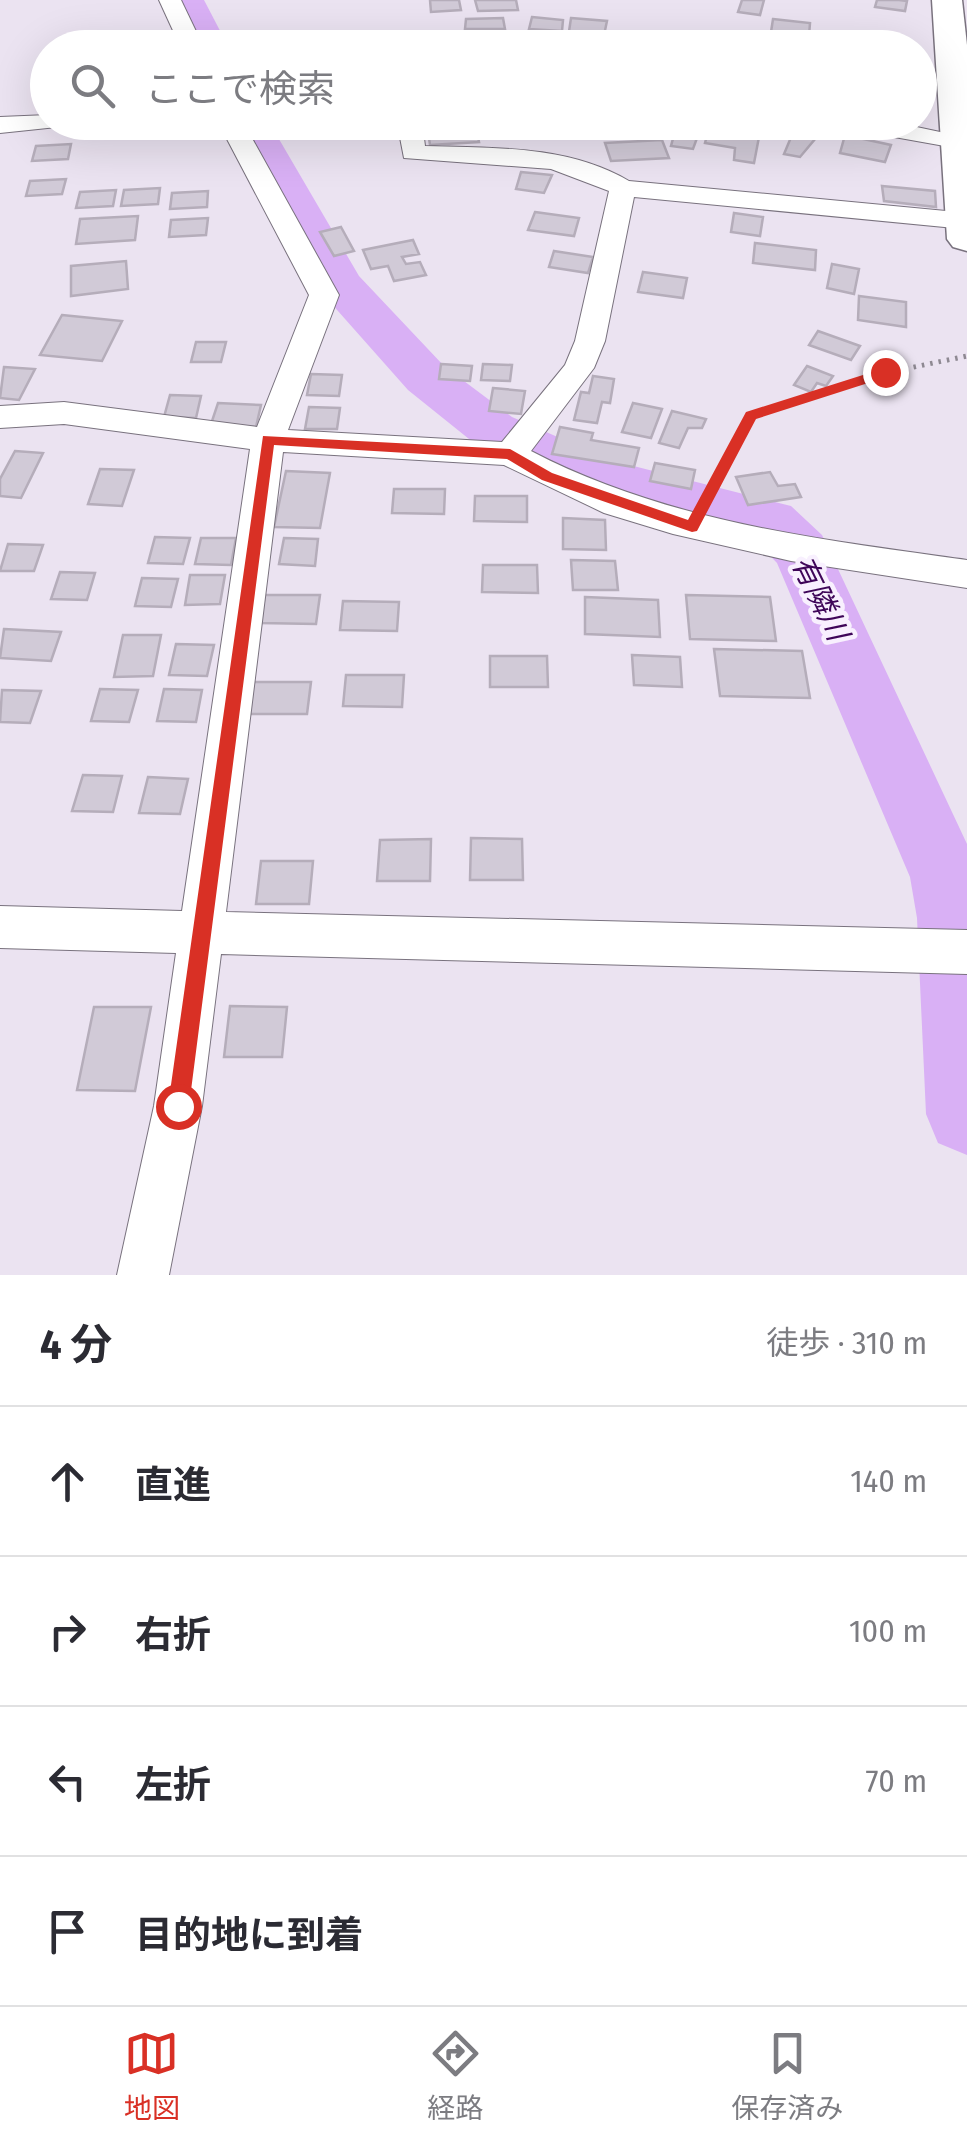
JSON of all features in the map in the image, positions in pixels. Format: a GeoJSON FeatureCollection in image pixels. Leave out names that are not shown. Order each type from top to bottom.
{"type":"FeatureCollection","features":[{"type":"Feature","properties":{"kind":"street"},"geometry":{"type":"LineString","coordinates":[[170,0],[184,30]]}},
{"type":"Feature","properties":{"kind":"street"},"geometry":{"type":"LineString","coordinates":[[410,140],[412,152],[524,160],[602,172],[623,188],[966,230],[954,17]]}},
{"type":"Feature","properties":{"kind":"street"},"geometry":{"type":"LineString","coordinates":[[0,125],[30,123]]}},
{"type":"Feature","properties":{"kind":"street"},"geometry":{"type":"LineString","coordinates":[[937,139],[959,144]]}},
{"type":"Feature","properties":{"kind":"street"},"geometry":{"type":"LineString","coordinates":[[144,1275],[178,1106],[268,440],[324,294],[240,140]]}},
{"type":"Feature","properties":{"kind":"street"},"geometry":{"type":"LineString","coordinates":[[511,453],[572,377],[590,340],[623,188]]}},
{"type":"Feature","properties":{"kind":"street"},"geometry":{"type":"LineString","coordinates":[[0,416],[64,412],[268,440],[511,453],[547,477],[699,514],[790,547],[967,574]]}},
{"type":"Feature","properties":{"kind":"street"},"geometry":{"type":"LineString","coordinates":[[0,927],[950,953]]}},
{"type":"Feature","properties":{"kind":"path"},"geometry":{"type":"LineString","coordinates":[[699,514],[751,415],[885,372],[967,356]]}},
{"type":"Feature","properties":{"kind":"building"},"geometry":{"type":"Polygon","coordinates":[[[430,0],[459,0],[461,10],[431,12],[430,0]]]}},
{"type":"Feature","properties":{"kind":"building"},"geometry":{"type":"Polygon","coordinates":[[[475,0],[516,0],[518,10],[478,11],[475,0]]]}},
{"type":"Feature","properties":{"kind":"building"},"geometry":{"type":"Polygon","coordinates":[[[742,0],[764,0],[760,15],[738,12],[742,0]]]}},
{"type":"Feature","properties":{"kind":"building"},"geometry":{"type":"Polygon","coordinates":[[[877,0],[907,1],[905,11],[875,7],[877,0]]]}},
{"type":"Feature","properties":{"kind":"building"},"geometry":{"type":"Polygon","coordinates":[[[532,17],[563,20],[562,30],[529,29],[532,17]]]}},
{"type":"Feature","properties":{"kind":"building"},"geometry":{"type":"Polygon","coordinates":[[[503,18],[505,29],[465,29],[466,19],[503,18]]]}},
{"type":"Feature","properties":{"kind":"building"},"geometry":{"type":"Polygon","coordinates":[[[571,18],[607,21],[605,30],[569,30],[571,18]]]}},
{"type":"Feature","properties":{"kind":"building"},"geometry":{"type":"Polygon","coordinates":[[[773,19],[810,23],[809,30],[771,30],[773,19]]]}},
{"type":"Feature","properties":{"kind":"building"},"geometry":{"type":"Polygon","coordinates":[[[429,140],[479,142],[430,145],[429,140]]]}},
{"type":"Feature","properties":{"kind":"building"},"geometry":{"type":"Polygon","coordinates":[[[662,140],[669,158],[611,161],[605,143],[662,140]]]}},
{"type":"Feature","properties":{"kind":"building"},"geometry":{"type":"Polygon","coordinates":[[[673,140],[696,140],[693,149],[671,146],[673,140]]]}},
{"type":"Feature","properties":{"kind":"building"},"geometry":{"type":"Polygon","coordinates":[[[758,140],[754,163],[734,160],[735,148],[705,143],[758,140]]]}},
{"type":"Feature","properties":{"kind":"building"},"geometry":{"type":"Polygon","coordinates":[[[790,140],[814,140],[800,157],[784,154],[790,140]]]}},
{"type":"Feature","properties":{"kind":"building"},"geometry":{"type":"Polygon","coordinates":[[[844,140],[891,145],[885,162],[840,153],[844,140]]]}},
{"type":"Feature","properties":{"kind":"building"},"geometry":{"type":"Polygon","coordinates":[[[71,144],[68,159],[32,161],[36,146],[71,144]]]}},
{"type":"Feature","properties":{"kind":"building"},"geometry":{"type":"Polygon","coordinates":[[[521,172],[552,175],[544,193],[516,189],[521,172]]]}},
{"type":"Feature","properties":{"kind":"building"},"geometry":{"type":"Polygon","coordinates":[[[66,179],[62,194],[26,196],[30,181],[66,179]]]}},
{"type":"Feature","properties":{"kind":"building"},"geometry":{"type":"Polygon","coordinates":[[[882,186],[935,191],[936,207],[884,201],[882,186]]]}},
{"type":"Feature","properties":{"kind":"building"},"geometry":{"type":"Polygon","coordinates":[[[160,188],[158,204],[121,206],[124,190],[160,188]]]}},
{"type":"Feature","properties":{"kind":"building"},"geometry":{"type":"Polygon","coordinates":[[[116,190],[113,206],[76,208],[80,192],[116,190]]]}},
{"type":"Feature","properties":{"kind":"building"},"geometry":{"type":"Polygon","coordinates":[[[208,191],[207,207],[170,209],[172,193],[208,191]]]}},
{"type":"Feature","properties":{"kind":"building"},"geometry":{"type":"Polygon","coordinates":[[[535,212],[579,218],[574,236],[528,230],[535,212]]]}},
{"type":"Feature","properties":{"kind":"building"},"geometry":{"type":"Polygon","coordinates":[[[734,213],[763,217],[760,236],[731,232],[734,213]]]}},
{"type":"Feature","properties":{"kind":"building"},"geometry":{"type":"Polygon","coordinates":[[[138,216],[135,240],[76,244],[80,219],[138,216]]]}},
{"type":"Feature","properties":{"kind":"building"},"geometry":{"type":"Polygon","coordinates":[[[208,218],[206,235],[169,237],[171,220],[208,218]]]}},
{"type":"Feature","properties":{"kind":"building"},"geometry":{"type":"Polygon","coordinates":[[[341,227],[354,251],[334,256],[320,232],[341,227]]]}},
{"type":"Feature","properties":{"kind":"building"},"geometry":{"type":"Polygon","coordinates":[[[413,240],[419,254],[402,257],[406,264],[420,262],[426,275],[394,281],[388,266],[371,269],[363,250],[413,240]]]}},
{"type":"Feature","properties":{"kind":"building"},"geometry":{"type":"Polygon","coordinates":[[[755,243],[816,250],[815,270],[753,263],[755,243]]]}},
{"type":"Feature","properties":{"kind":"building"},"geometry":{"type":"Polygon","coordinates":[[[554,251],[593,257],[588,273],[549,267],[554,251]]]}},
{"type":"Feature","properties":{"kind":"building"},"geometry":{"type":"Polygon","coordinates":[[[126,261],[128,289],[71,296],[71,266],[126,261]]]}},
{"type":"Feature","properties":{"kind":"building"},"geometry":{"type":"Polygon","coordinates":[[[832,264],[859,269],[854,294],[827,288],[832,264]]]}},
{"type":"Feature","properties":{"kind":"building"},"geometry":{"type":"Polygon","coordinates":[[[643,272],[687,278],[683,298],[638,292],[643,272]]]}},
{"type":"Feature","properties":{"kind":"building"},"geometry":{"type":"Polygon","coordinates":[[[859,296],[906,302],[906,327],[858,320],[859,296]]]}},
{"type":"Feature","properties":{"kind":"building"},"geometry":{"type":"Polygon","coordinates":[[[62,315],[122,321],[102,361],[40,355],[62,315]]]}},
{"type":"Feature","properties":{"kind":"building"},"geometry":{"type":"Polygon","coordinates":[[[818,331],[860,346],[851,360],[809,345],[818,331]]]}},
{"type":"Feature","properties":{"kind":"building"},"geometry":{"type":"Polygon","coordinates":[[[196,342],[226,342],[221,362],[191,362],[196,342]]]}},
{"type":"Feature","properties":{"kind":"building"},"geometry":{"type":"Polygon","coordinates":[[[441,364],[472,366],[470,381],[439,379],[441,364]]]}},
{"type":"Feature","properties":{"kind":"building"},"geometry":{"type":"Polygon","coordinates":[[[483,364],[512,365],[510,381],[481,380],[483,364]]]}},
{"type":"Feature","properties":{"kind":"building"},"geometry":{"type":"Polygon","coordinates":[[[807,366],[833,376],[826,386],[817,383],[811,392],[794,385],[807,366]]]}},
{"type":"Feature","properties":{"kind":"building"},"geometry":{"type":"Polygon","coordinates":[[[4,367],[35,369],[19,400],[0,398],[4,367]]]}},
{"type":"Feature","properties":{"kind":"building"},"geometry":{"type":"Polygon","coordinates":[[[311,374],[342,375],[339,396],[307,395],[311,374]]]}},
{"type":"Feature","properties":{"kind":"building"},"geometry":{"type":"Polygon","coordinates":[[[593,376],[614,379],[610,403],[602,402],[597,423],[574,420],[581,392],[589,393],[593,376]]]}},
{"type":"Feature","properties":{"kind":"building"},"geometry":{"type":"Polygon","coordinates":[[[493,388],[525,391],[521,414],[489,411],[493,388]]]}},
{"type":"Feature","properties":{"kind":"building"},"geometry":{"type":"Polygon","coordinates":[[[170,395],[201,396],[196,418],[164,417],[170,395]]]}},
{"type":"Feature","properties":{"kind":"building"},"geometry":{"type":"Polygon","coordinates":[[[218,403],[261,405],[256,427],[211,424],[218,403]]]}},
{"type":"Feature","properties":{"kind":"building"},"geometry":{"type":"Polygon","coordinates":[[[633,403],[662,409],[651,438],[622,432],[633,403]]]}},
{"type":"Feature","properties":{"kind":"building"},"geometry":{"type":"Polygon","coordinates":[[[309,407],[340,408],[337,429],[305,429],[309,407]]]}},
{"type":"Feature","properties":{"kind":"building"},"geometry":{"type":"Polygon","coordinates":[[[672,411],[706,419],[702,428],[688,428],[679,448],[659,443],[672,411]]]}},
{"type":"Feature","properties":{"kind":"building"},"geometry":{"type":"Polygon","coordinates":[[[560,427],[593,433],[591,440],[639,448],[634,467],[552,454],[560,427]]]}},
{"type":"Feature","properties":{"kind":"building"},"geometry":{"type":"Polygon","coordinates":[[[15,451],[43,453],[21,498],[0,496],[0,479],[15,451]]]}},
{"type":"Feature","properties":{"kind":"building"},"geometry":{"type":"Polygon","coordinates":[[[655,463],[695,470],[691,489],[650,481],[655,463]]]}},
{"type":"Feature","properties":{"kind":"building"},"geometry":{"type":"Polygon","coordinates":[[[100,469],[134,470],[122,506],[88,504],[100,469]]]}},
{"type":"Feature","properties":{"kind":"building"},"geometry":{"type":"Polygon","coordinates":[[[286,471],[330,473],[320,528],[274,527],[286,471]]]}},
{"type":"Feature","properties":{"kind":"building"},"geometry":{"type":"Polygon","coordinates":[[[770,472],[778,486],[795,484],[801,497],[748,505],[736,477],[770,472]]]}},
{"type":"Feature","properties":{"kind":"building"},"geometry":{"type":"Polygon","coordinates":[[[394,489],[445,489],[444,514],[392,513],[394,489]]]}},
{"type":"Feature","properties":{"kind":"building"},"geometry":{"type":"Polygon","coordinates":[[[475,496],[527,496],[527,522],[474,521],[475,496]]]}},
{"type":"Feature","properties":{"kind":"building"},"geometry":{"type":"Polygon","coordinates":[[[563,518],[605,520],[606,550],[563,549],[563,518]]]}},
{"type":"Feature","properties":{"kind":"building"},"geometry":{"type":"Polygon","coordinates":[[[155,537],[190,538],[183,564],[148,563],[155,537]]]}},
{"type":"Feature","properties":{"kind":"building"},"geometry":{"type":"Polygon","coordinates":[[[201,538],[236,538],[231,565],[195,564],[201,538]]]}},
{"type":"Feature","properties":{"kind":"building"},"geometry":{"type":"Polygon","coordinates":[[[284,538],[318,539],[315,566],[279,564],[284,538]]]}},
{"type":"Feature","properties":{"kind":"building"},"geometry":{"type":"Polygon","coordinates":[[[8,544],[43,545],[34,571],[0,571],[8,544]]]}},
{"type":"Feature","properties":{"kind":"building"},"geometry":{"type":"Polygon","coordinates":[[[571,560],[615,561],[618,590],[573,590],[571,560]]]}},
{"type":"Feature","properties":{"kind":"building"},"geometry":{"type":"Polygon","coordinates":[[[483,565],[537,565],[538,593],[482,592],[483,565]]]}},
{"type":"Feature","properties":{"kind":"building"},"geometry":{"type":"Polygon","coordinates":[[[60,572],[95,573],[87,600],[51,599],[60,572]]]}},
{"type":"Feature","properties":{"kind":"building"},"geometry":{"type":"Polygon","coordinates":[[[190,575],[225,575],[220,604],[185,605],[190,575]]]}},
{"type":"Feature","properties":{"kind":"building"},"geometry":{"type":"Polygon","coordinates":[[[142,578],[178,579],[171,607],[135,606],[142,578]]]}},
{"type":"Feature","properties":{"kind":"building"},"geometry":{"type":"Polygon","coordinates":[[[265,595],[320,595],[316,624],[260,623],[265,595]]]}},
{"type":"Feature","properties":{"kind":"building"},"geometry":{"type":"Polygon","coordinates":[[[686,595],[770,597],[776,641],[690,639],[686,595]]]}},
{"type":"Feature","properties":{"kind":"building"},"geometry":{"type":"Polygon","coordinates":[[[585,597],[658,600],[660,637],[585,634],[585,597]]]}},
{"type":"Feature","properties":{"kind":"building"},"geometry":{"type":"Polygon","coordinates":[[[343,601],[399,602],[397,631],[340,630],[343,601]]]}},
{"type":"Feature","properties":{"kind":"building"},"geometry":{"type":"Polygon","coordinates":[[[4,629],[61,632],[51,661],[0,658],[4,629]]]}},
{"type":"Feature","properties":{"kind":"building"},"geometry":{"type":"Polygon","coordinates":[[[123,635],[161,635],[153,676],[114,677],[123,635]]]}},
{"type":"Feature","properties":{"kind":"building"},"geometry":{"type":"Polygon","coordinates":[[[176,644],[214,645],[207,676],[169,675],[176,644]]]}},
{"type":"Feature","properties":{"kind":"building"},"geometry":{"type":"Polygon","coordinates":[[[714,649],[802,651],[810,698],[720,696],[714,649]]]}},
{"type":"Feature","properties":{"kind":"building"},"geometry":{"type":"Polygon","coordinates":[[[632,655],[680,657],[682,687],[634,685],[632,655]]]}},
{"type":"Feature","properties":{"kind":"building"},"geometry":{"type":"Polygon","coordinates":[[[490,656],[547,656],[548,687],[490,687],[490,656]]]}},
{"type":"Feature","properties":{"kind":"building"},"geometry":{"type":"Polygon","coordinates":[[[346,675],[404,675],[402,707],[343,706],[346,675]]]}},
{"type":"Feature","properties":{"kind":"building"},"geometry":{"type":"Polygon","coordinates":[[[252,682],[311,682],[307,714],[247,714],[252,682]]]}},
{"type":"Feature","properties":{"kind":"building"},"geometry":{"type":"Polygon","coordinates":[[[100,689],[138,690],[129,722],[91,721],[100,689]]]}},
{"type":"Feature","properties":{"kind":"building"},"geometry":{"type":"Polygon","coordinates":[[[164,689],[202,690],[196,722],[157,721],[164,689]]]}},
{"type":"Feature","properties":{"kind":"building"},"geometry":{"type":"Polygon","coordinates":[[[2,690],[41,691],[30,723],[0,722],[2,690]]]}},
{"type":"Feature","properties":{"kind":"building"},"geometry":{"type":"Polygon","coordinates":[[[83,775],[122,776],[113,812],[72,811],[83,775]]]}},
{"type":"Feature","properties":{"kind":"building"},"geometry":{"type":"Polygon","coordinates":[[[148,777],[188,779],[180,814],[139,813],[148,777]]]}},
{"type":"Feature","properties":{"kind":"building"},"geometry":{"type":"Polygon","coordinates":[[[471,838],[522,839],[523,880],[470,880],[471,838]]]}},
{"type":"Feature","properties":{"kind":"building"},"geometry":{"type":"Polygon","coordinates":[[[431,839],[430,881],[377,881],[380,840],[431,839]]]}},
{"type":"Feature","properties":{"kind":"building"},"geometry":{"type":"Polygon","coordinates":[[[261,861],[313,861],[309,904],[256,904],[261,861]]]}},
{"type":"Feature","properties":{"kind":"building"},"geometry":{"type":"Polygon","coordinates":[[[230,1006],[287,1007],[282,1057],[224,1057],[230,1006]]]}},
{"type":"Feature","properties":{"kind":"building"},"geometry":{"type":"Polygon","coordinates":[[[94,1007],[151,1007],[135,1091],[77,1090],[94,1007]]]}},
{"type":"Feature","properties":{"kind":"waterway","name":"有隣川"},"geometry":{"type":"LineString","coordinates":[[186,0],[201,30]]}},
{"type":"Feature","properties":{"kind":"waterway","name":"有隣川"},"geometry":{"type":"LineString","coordinates":[[258,140],[339,283],[387,340],[426,378],[493,430],[595,477],[771,521],[801,551],[946,877],[954,918],[967,1114]]}},
{"type":"Feature","properties":{"kind":"route"},"geometry":{"type":"LineString","coordinates":[[178,1106],[268,440],[510,454],[547,477],[692,527],[751,415],[885,372]]}}]}
